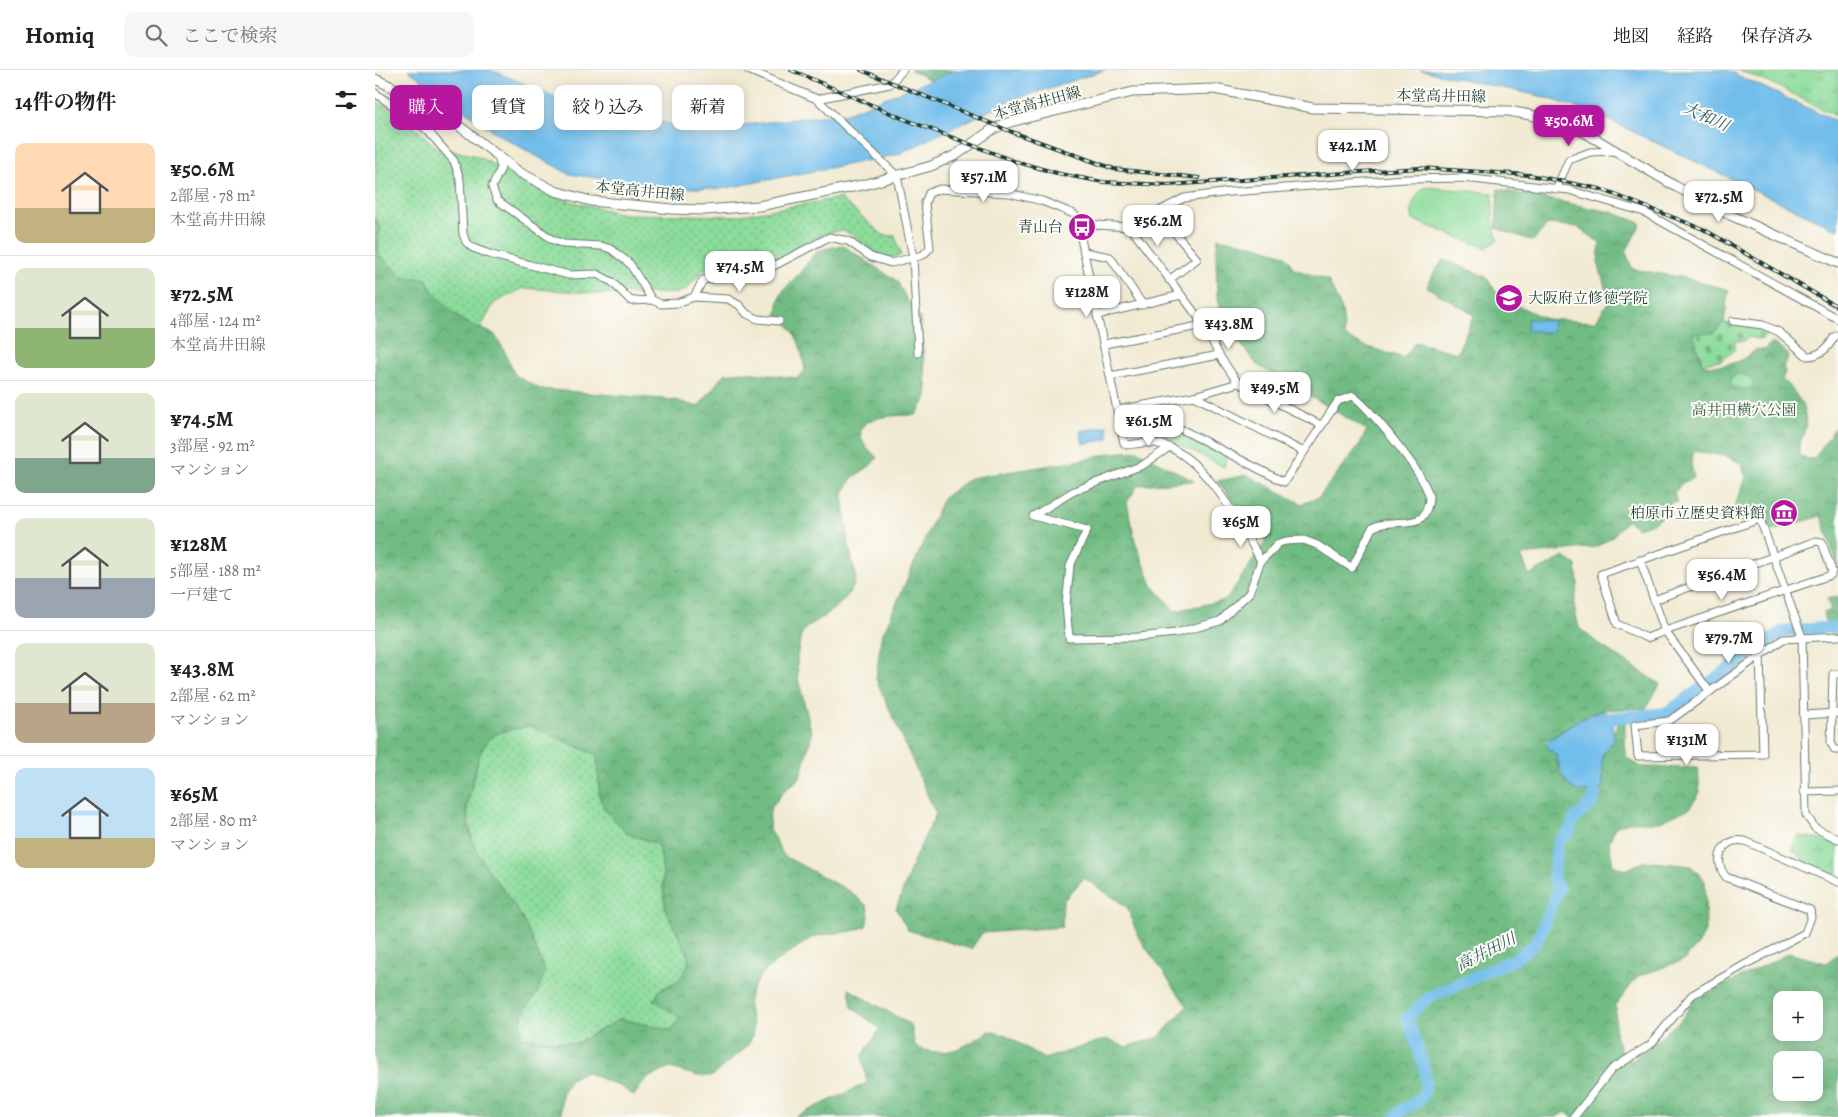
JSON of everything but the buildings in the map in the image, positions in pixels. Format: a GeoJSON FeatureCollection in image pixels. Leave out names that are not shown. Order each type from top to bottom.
{"type":"FeatureCollection","features":[{"type":"Feature","properties":{"kind":"main road","name":"本堂高井田線"},"geometry":{"type":"LineString","coordinates":[[375,79],[433,106],[463,127],[519,172],[555,191],[591,201],[672,209],[705,210],[759,206],[897,176],[931,166],[956,155],[993,129],[1010,122],[1133,92],[1171,90],[1231,91],[1313,108],[1509,111],[1551,119],[1577,128],[1675,186],[1730,215],[1838,263]]}},
{"type":"Feature","properties":{"kind":"street"},"geometry":{"type":"LineString","coordinates":[[748,70],[779,81],[820,101],[887,164],[897,176],[913,257],[917,353]]}},
{"type":"Feature","properties":{"kind":"street"},"geometry":{"type":"LineString","coordinates":[[820,101],[890,84],[903,70]]}},
{"type":"Feature","properties":{"kind":"street"},"geometry":{"type":"LineString","coordinates":[[375,93],[427,130],[454,161],[459,171],[463,234],[466,242],[473,248],[492,255],[569,275],[597,274],[612,282],[631,301],[652,300],[661,304],[677,303],[694,297],[728,298],[739,305],[747,314],[758,319],[779,321]]}},
{"type":"Feature","properties":{"kind":"street"},"geometry":{"type":"LineString","coordinates":[[1556,189],[1569,160],[1590,152],[1616,151]]}},
{"type":"Feature","properties":{"kind":"street"},"geometry":{"type":"LineString","coordinates":[[498,157],[501,168],[492,188],[497,200],[553,240],[564,244],[601,246],[611,249],[630,264],[652,300]]}},
{"type":"Feature","properties":{"kind":"street"},"geometry":{"type":"LineString","coordinates":[[1169,280],[1197,259],[1157,212],[1184,198],[1230,192],[1433,178],[1463,178],[1556,189],[1608,200],[1644,212],[1838,319]]}},
{"type":"Feature","properties":{"kind":"street"},"geometry":{"type":"LineString","coordinates":[[694,297],[703,280],[723,275],[768,270],[829,237],[848,241],[871,257],[891,264],[923,256],[930,248],[925,203],[929,193],[940,189],[1009,193],[1042,201],[1074,214],[1079,224],[1124,443],[1127,445],[1155,443],[1187,458],[1211,480],[1261,560]]}},
{"type":"Feature","properties":{"kind":"street"},"geometry":{"type":"LineString","coordinates":[[1079,224],[1129,227],[1204,326],[1219,354],[1239,383],[1321,425]]}},
{"type":"Feature","properties":{"kind":"street"},"geometry":{"type":"LineString","coordinates":[[1084,252],[1110,257],[1143,305]]}},
{"type":"Feature","properties":{"kind":"street"},"geometry":{"type":"LineString","coordinates":[[1097,315],[1181,295]]}},
{"type":"Feature","properties":{"kind":"street"},"geometry":{"type":"LineString","coordinates":[[1733,321],[1763,325],[1779,332],[1795,344],[1800,352],[1807,356],[1815,356],[1829,348],[1834,337],[1838,335]]}},
{"type":"Feature","properties":{"kind":"street"},"geometry":{"type":"LineString","coordinates":[[1103,344],[1204,326]]}},
{"type":"Feature","properties":{"kind":"street"},"geometry":{"type":"LineString","coordinates":[[1110,376],[1219,354]]}},
{"type":"Feature","properties":{"kind":"street"},"geometry":{"type":"LineString","coordinates":[[1117,410],[1194,396],[1239,383]]}},
{"type":"Feature","properties":{"kind":"street"},"geometry":{"type":"LineString","coordinates":[[1194,396],[1304,452]]}},
{"type":"Feature","properties":{"kind":"street"},"geometry":{"type":"LineString","coordinates":[[1138,407],[1284,482],[1338,400],[1353,396],[1363,404],[1402,452],[1426,488],[1429,498],[1426,510],[1421,518],[1413,521],[1392,522],[1372,528],[1357,562],[1351,568],[1317,545],[1292,539],[1279,543],[1261,560],[1249,593],[1220,621],[1176,633],[1148,636],[1069,638],[1066,605],[1070,566],[1087,530],[1033,516],[1074,491],[1143,465],[1168,448]]}},
{"type":"Feature","properties":{"kind":"street"},"geometry":{"type":"LineString","coordinates":[[1654,600],[1774,556],[1816,541],[1822,542],[1832,571],[1831,575],[1786,591],[1665,631],[1647,638],[1617,624],[1601,574],[1760,519],[1774,556],[1786,591],[1800,631],[1805,809],[1810,823],[1824,833],[1838,839]]}},
{"type":"Feature","properties":{"kind":"street"},"geometry":{"type":"LineString","coordinates":[[1640,560],[1665,631],[1707,687]]}},
{"type":"Feature","properties":{"kind":"street"},"geometry":{"type":"LineString","coordinates":[[1761,654],[1763,754],[1638,756],[1635,725],[1669,721],[1707,687],[1783,639],[1800,631],[1838,636]]}},
{"type":"Feature","properties":{"kind":"street"},"geometry":{"type":"LineString","coordinates":[[1838,674],[1833,674],[1835,713],[1831,743],[1835,750],[1838,750]]}},
{"type":"Feature","properties":{"kind":"street"},"geometry":{"type":"LineString","coordinates":[[1803,715],[1835,713]]}},
{"type":"Feature","properties":{"kind":"street"},"geometry":{"type":"LineString","coordinates":[[1804,792],[1838,790]]}},
{"type":"Feature","properties":{"kind":"street"},"geometry":{"type":"LineString","coordinates":[[1574,1117],[1612,1069],[1650,1045],[1692,995],[1805,933],[1811,917],[1810,910],[1726,877],[1719,864],[1719,855],[1731,840],[1745,840],[1838,882]]}},
{"type":"Feature","properties":{"kind":"green space"},"geometry":{"type":"Polygon","coordinates":[[[910,70],[956,70],[933,81],[910,70]]]}},
{"type":"Feature","properties":{"kind":"green space"},"geometry":{"type":"Polygon","coordinates":[[[1738,70],[1838,70],[1838,117],[1777,86],[1738,70]]]}},
{"type":"Feature","properties":{"kind":"green space"},"geometry":{"type":"Polygon","coordinates":[[[375,101],[390,108],[390,130],[418,130],[436,147],[477,156],[553,197],[623,214],[735,216],[840,198],[883,235],[895,236],[901,255],[882,256],[846,232],[838,231],[810,240],[763,265],[704,269],[687,289],[677,293],[604,294],[524,288],[494,303],[480,329],[464,321],[449,310],[436,296],[427,279],[403,277],[379,255],[378,221],[375,218],[375,101]]]}},
{"type":"Feature","properties":{"kind":"green space"},"geometry":{"type":"Polygon","coordinates":[[[1424,187],[1493,193],[1493,223],[1498,240],[1486,248],[1413,220],[1412,210],[1414,202],[1424,187]]]}},
{"type":"Feature","properties":{"kind":"green space","name":"高井田横穴公園"},"geometry":{"type":"Polygon","coordinates":[[[1498,189],[1611,212],[1641,223],[1626,252],[1632,269],[1686,278],[1729,290],[1724,322],[1719,334],[1701,336],[1695,345],[1702,364],[1716,366],[1731,364],[1745,358],[1756,349],[1764,350],[1771,343],[1774,344],[1789,357],[1783,367],[1785,372],[1782,380],[1796,395],[1805,414],[1805,428],[1799,454],[1803,458],[1814,459],[1838,423],[1838,566],[1821,516],[1770,532],[1764,515],[1739,522],[1735,506],[1746,478],[1741,463],[1726,456],[1694,451],[1691,463],[1694,478],[1682,483],[1674,493],[1677,503],[1671,502],[1669,508],[1658,520],[1637,528],[1627,520],[1612,537],[1596,547],[1521,555],[1529,575],[1564,557],[1576,565],[1578,584],[1574,606],[1579,628],[1600,645],[1660,684],[1646,708],[1603,710],[1589,714],[1544,742],[1556,755],[1560,775],[1573,788],[1597,794],[1603,785],[1602,759],[1619,722],[1625,722],[1625,756],[1641,767],[1698,768],[1700,792],[1690,808],[1660,822],[1629,822],[1615,827],[1609,843],[1613,865],[1625,870],[1645,861],[1691,866],[1705,881],[1706,929],[1700,942],[1684,960],[1638,976],[1616,1005],[1615,1035],[1622,1053],[1633,1060],[1681,1020],[1693,1001],[1789,953],[1826,963],[1838,954],[1838,1117],[1572,1117],[1566,1112],[1556,1117],[795,1117],[867,1083],[862,1056],[880,1029],[852,1007],[849,989],[911,1025],[915,1047],[936,1052],[946,1052],[963,1047],[989,1031],[1006,1035],[1044,1059],[1106,1039],[1126,1047],[1159,1037],[1187,1006],[1139,938],[1127,907],[1084,878],[1063,901],[1062,927],[982,933],[971,949],[908,930],[896,909],[916,855],[936,814],[876,679],[881,638],[943,498],[970,478],[1083,460],[1111,453],[1138,451],[1194,481],[1138,485],[1127,502],[1135,541],[1152,585],[1175,611],[1226,600],[1266,541],[1217,481],[1247,475],[1302,504],[1319,497],[1360,444],[1367,430],[1257,365],[1225,324],[1217,295],[1216,254],[1218,238],[1249,244],[1285,255],[1294,269],[1328,280],[1342,310],[1345,337],[1364,346],[1404,358],[1415,342],[1457,353],[1474,315],[1427,287],[1435,271],[1444,260],[1485,276],[1500,297],[1546,319],[1595,322],[1609,301],[1598,262],[1600,243],[1578,227],[1548,224],[1533,241],[1496,228],[1498,189]]]}},
{"type":"Feature","properties":{"kind":"green space"},"geometry":{"type":"Polygon","coordinates":[[[375,218],[381,231],[378,235],[379,255],[403,277],[427,279],[430,289],[460,320],[494,334],[503,348],[515,375],[540,389],[675,400],[698,407],[724,374],[745,372],[797,378],[805,371],[800,347],[794,333],[777,316],[779,299],[785,289],[819,251],[842,245],[897,281],[907,300],[914,307],[920,318],[927,397],[916,415],[890,416],[871,420],[864,425],[861,431],[863,442],[877,458],[870,466],[852,478],[843,495],[849,547],[856,576],[854,586],[842,602],[825,616],[807,627],[801,635],[797,657],[798,678],[812,734],[800,778],[784,791],[770,809],[769,829],[784,856],[851,892],[867,906],[869,916],[866,926],[854,931],[814,937],[764,972],[759,977],[749,998],[749,1009],[753,1024],[751,1039],[744,1050],[713,1076],[698,1076],[670,1068],[646,1079],[634,1096],[621,1087],[585,1072],[572,1079],[564,1089],[561,1102],[562,1117],[375,1117],[375,218]],[[530,726],[506,731],[491,738],[481,751],[478,761],[467,805],[468,826],[472,841],[479,855],[524,922],[545,971],[538,991],[521,1017],[521,1037],[575,1044],[620,1019],[672,1030],[680,1018],[654,1000],[660,990],[679,981],[689,963],[687,952],[666,911],[661,854],[657,844],[626,833],[605,809],[600,799],[597,755],[530,726]]]}},
{"type":"Feature","properties":{"kind":"green space"},"geometry":{"type":"Polygon","coordinates":[[[1723,323],[1762,326],[1771,331],[1761,340],[1749,337],[1743,341],[1735,341],[1735,349],[1721,361],[1702,363],[1693,333],[1714,333],[1723,323]]]}},
{"type":"Feature","properties":{"kind":"green space"},"geometry":{"type":"Polygon","coordinates":[[[1737,374],[1748,376],[1752,380],[1753,385],[1748,390],[1730,386],[1731,377],[1737,374]]]}},
{"type":"Feature","properties":{"kind":"green space"},"geometry":{"type":"Polygon","coordinates":[[[1163,425],[1228,457],[1224,467],[1158,434],[1163,425]]]}},
{"type":"Feature","properties":{"kind":"green space"},"geometry":{"type":"Polygon","coordinates":[[[1838,596],[1838,623],[1826,624],[1823,613],[1831,610],[1827,599],[1838,596]]]}},
{"type":"Feature","properties":{"kind":"green space"},"geometry":{"type":"Polygon","coordinates":[[[530,726],[597,755],[600,799],[626,833],[657,844],[662,861],[663,896],[667,912],[689,955],[688,966],[683,975],[660,990],[680,1018],[672,1030],[620,1019],[575,1044],[521,1037],[521,1017],[538,991],[472,841],[467,808],[479,756],[489,737],[498,732],[530,726]]]}},
{"type":"Feature","properties":{"kind":"green space"},"geometry":{"type":"Polygon","coordinates":[[[1799,835],[1838,844],[1838,876],[1807,864],[1792,849],[1799,835]]]}},
{"type":"Feature","properties":{"kind":"water"},"geometry":{"type":"Polygon","coordinates":[[[408,70],[491,70],[527,85],[472,85],[472,116],[462,109],[462,85],[429,85],[408,70]]]}},
{"type":"Feature","properties":{"kind":"water"},"geometry":{"type":"Polygon","coordinates":[[[956,70],[1105,70],[1012,100],[896,155],[721,189],[665,187],[569,174],[492,130],[544,130],[544,92],[554,96],[554,130],[662,130],[662,122],[672,124],[672,130],[744,130],[744,125],[847,113],[956,70]]]}},
{"type":"Feature","properties":{"kind":"water","name":"大和川"},"geometry":{"type":"Polygon","coordinates":[[[1420,70],[1726,70],[1838,122],[1838,230],[1594,113],[1540,96],[1420,70]]]}},
{"type":"Feature","properties":{"kind":"water"},"geometry":{"type":"Polygon","coordinates":[[[1528,319],[1553,321],[1552,333],[1527,330],[1528,319]]]}},
{"type":"Feature","properties":{"kind":"water"},"geometry":{"type":"Polygon","coordinates":[[[1107,426],[1109,439],[1083,444],[1080,431],[1107,426]]]}},
{"type":"Feature","properties":{"kind":"water"},"geometry":{"type":"Polygon","coordinates":[[[1603,710],[1612,716],[1614,740],[1602,756],[1603,785],[1593,802],[1594,793],[1574,790],[1569,785],[1562,775],[1556,755],[1547,746],[1547,742],[1577,721],[1603,710]]]}},
{"type":"Feature","properties":{"kind":"waterway","name":"高井田川"},"geometry":{"type":"LineString","coordinates":[[1612,718],[1666,713],[1783,631],[1838,627]]}},
{"type":"Feature","properties":{"kind":"waterway","name":"高井田川"},"geometry":{"type":"LineString","coordinates":[[1395,1117],[1420,1099],[1426,1083],[1422,1060],[1407,1018],[1428,998],[1515,959],[1536,943],[1559,889],[1553,878],[1558,842],[1570,831],[1573,820],[1593,802],[1595,793]]}},
{"type":"Feature","properties":{"kind":"railway"},"geometry":{"type":"LineString","coordinates":[[791,70],[904,119],[1014,161],[1060,174],[1103,182],[1168,185],[1419,168],[1530,175],[1600,189],[1703,229],[1838,307]]}},
{"type":"Feature","properties":{"kind":"railway"},"geometry":{"type":"LineString","coordinates":[[861,70],[1012,132],[1114,169],[1199,178]]}},
{"type":"Feature","properties":{"kind":"place","name":"青山台"},"geometry":{"type":"Point","coordinates":[1082,227]}},
{"type":"Feature","properties":{"kind":"place","name":"大阪府立修徳学院"},"geometry":{"type":"Point","coordinates":[1509,298]}},
{"type":"Feature","properties":{"kind":"place","name":"柏原市立歴史資料館"},"geometry":{"type":"Point","coordinates":[1784,513]}}]}
